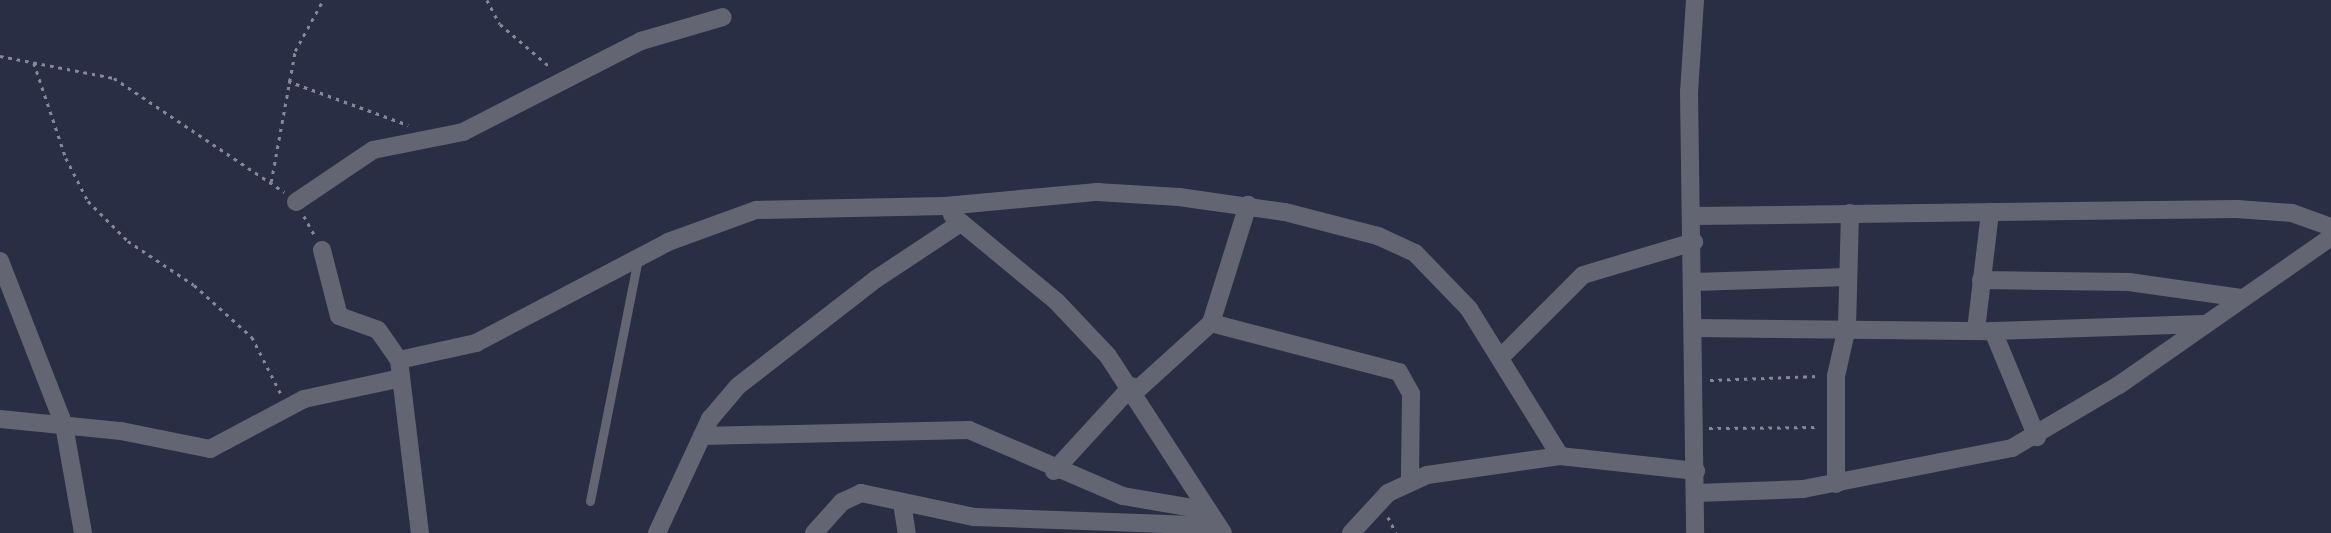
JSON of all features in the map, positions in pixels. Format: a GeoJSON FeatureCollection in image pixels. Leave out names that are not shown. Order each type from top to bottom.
{"type":"FeatureCollection","features":[{"type":"Feature","properties":{"kind":"street"},"geometry":{"type":"LineString","coordinates":[[1695,0],[1695,533]]}},
{"type":"Feature","properties":{"kind":"street"},"geometry":{"type":"LineString","coordinates":[[296,202],[373,150],[463,132],[640,41],[723,17]]}},
{"type":"Feature","properties":{"kind":"street"},"geometry":{"type":"LineString","coordinates":[[0,418],[64,425],[210,449],[286,407],[494,335],[638,256],[767,209],[945,206],[1097,192],[1248,205],[1378,236],[1415,253],[1454,290],[1500,358],[1560,456]]}},
{"type":"Feature","properties":{"kind":"street"},"geometry":{"type":"LineString","coordinates":[[1054,471],[1134,389],[1211,323],[1248,205]]}},
{"type":"Feature","properties":{"kind":"street"},"geometry":{"type":"LineString","coordinates":[[945,206],[959,224],[1057,302],[1134,389],[1205,510],[1219,529]]}},
{"type":"Feature","properties":{"kind":"street"},"geometry":{"type":"LineString","coordinates":[[1693,216],[2237,209],[2292,213],[2331,227]]}},
{"type":"Feature","properties":{"kind":"street"},"geometry":{"type":"LineString","coordinates":[[1990,212],[1981,280],[1984,330],[2037,437]]}},
{"type":"Feature","properties":{"kind":"street"},"geometry":{"type":"LineString","coordinates":[[1836,484],[1836,376],[1847,327],[1850,213]]}},
{"type":"Feature","properties":{"kind":"street"},"geometry":{"type":"LineString","coordinates":[[657,533],[702,436],[748,378],[959,224]]}},
{"type":"Feature","properties":{"kind":"street"},"geometry":{"type":"LineString","coordinates":[[1696,493],[1836,484],[1984,456],[2037,437],[2331,237]]}},
{"type":"Feature","properties":{"kind":"street"},"geometry":{"type":"LineString","coordinates":[[1500,358],[1583,275],[1694,242]]}},
{"type":"Feature","properties":{"kind":"street"},"geometry":{"type":"LineString","coordinates":[[321,250],[339,316],[378,331],[400,369],[420,533]]}},
{"type":"Feature","properties":{"kind":"street"},"geometry":{"type":"LineString","coordinates":[[0,261],[64,425],[83,533]]}},
{"type":"Feature","properties":{"kind":"street"},"geometry":{"type":"LineString","coordinates":[[1694,282],[1848,277]]}},
{"type":"Feature","properties":{"kind":"street"},"geometry":{"type":"LineString","coordinates":[[1981,280],[2129,282],[2241,298]]}},
{"type":"Feature","properties":{"kind":"street"},"geometry":{"type":"LineString","coordinates":[[1211,323],[1399,372],[1411,394],[1410,480]]}},
{"type":"Feature","properties":{"kind":"street"},"geometry":{"type":"LineString","coordinates":[[1694,328],[1984,330],[2203,324]]}},
{"type":"Feature","properties":{"kind":"street"},"geometry":{"type":"LineString","coordinates":[[702,436],[945,428],[991,436],[1054,471],[1123,496],[1205,510]]}},
{"type":"Feature","properties":{"kind":"street"},"geometry":{"type":"LineString","coordinates":[[1351,533],[1368,512],[1410,480],[1560,456],[1696,471]]}},
{"type":"Feature","properties":{"kind":"street"},"geometry":{"type":"LineString","coordinates":[[814,533],[852,495],[1001,519],[1219,529]]}},
{"type":"Feature","properties":{"kind":"street"},"geometry":{"type":"LineString","coordinates":[[902,503],[906,533]]}},
{"type":"Feature","properties":{"kind":"street"},"geometry":{"type":"LineString","coordinates":[[1366,533],[1368,512]]}},
{"type":"Feature","properties":{"kind":"lane"},"geometry":{"type":"LineString","coordinates":[[590,501],[638,256]]}},
{"type":"Feature","properties":{"kind":"path"},"geometry":{"type":"LineString","coordinates":[[271,182],[295,51],[323,0]]}},
{"type":"Feature","properties":{"kind":"path"},"geometry":{"type":"LineString","coordinates":[[487,0],[500,24],[563,79]]}},
{"type":"Feature","properties":{"kind":"path"},"geometry":{"type":"LineString","coordinates":[[0,57],[114,78],[271,182],[296,202],[321,250]]}},
{"type":"Feature","properties":{"kind":"path"},"geometry":{"type":"LineString","coordinates":[[34,63],[66,159],[88,201],[128,241],[194,285],[252,337],[286,407]]}},
{"type":"Feature","properties":{"kind":"path"},"geometry":{"type":"LineString","coordinates":[[288,81],[416,128]]}},
{"type":"Feature","properties":{"kind":"path"},"geometry":{"type":"LineString","coordinates":[[1695,380],[1836,376]]}},
{"type":"Feature","properties":{"kind":"path"},"geometry":{"type":"LineString","coordinates":[[1695,429],[1835,427]]}}]}
